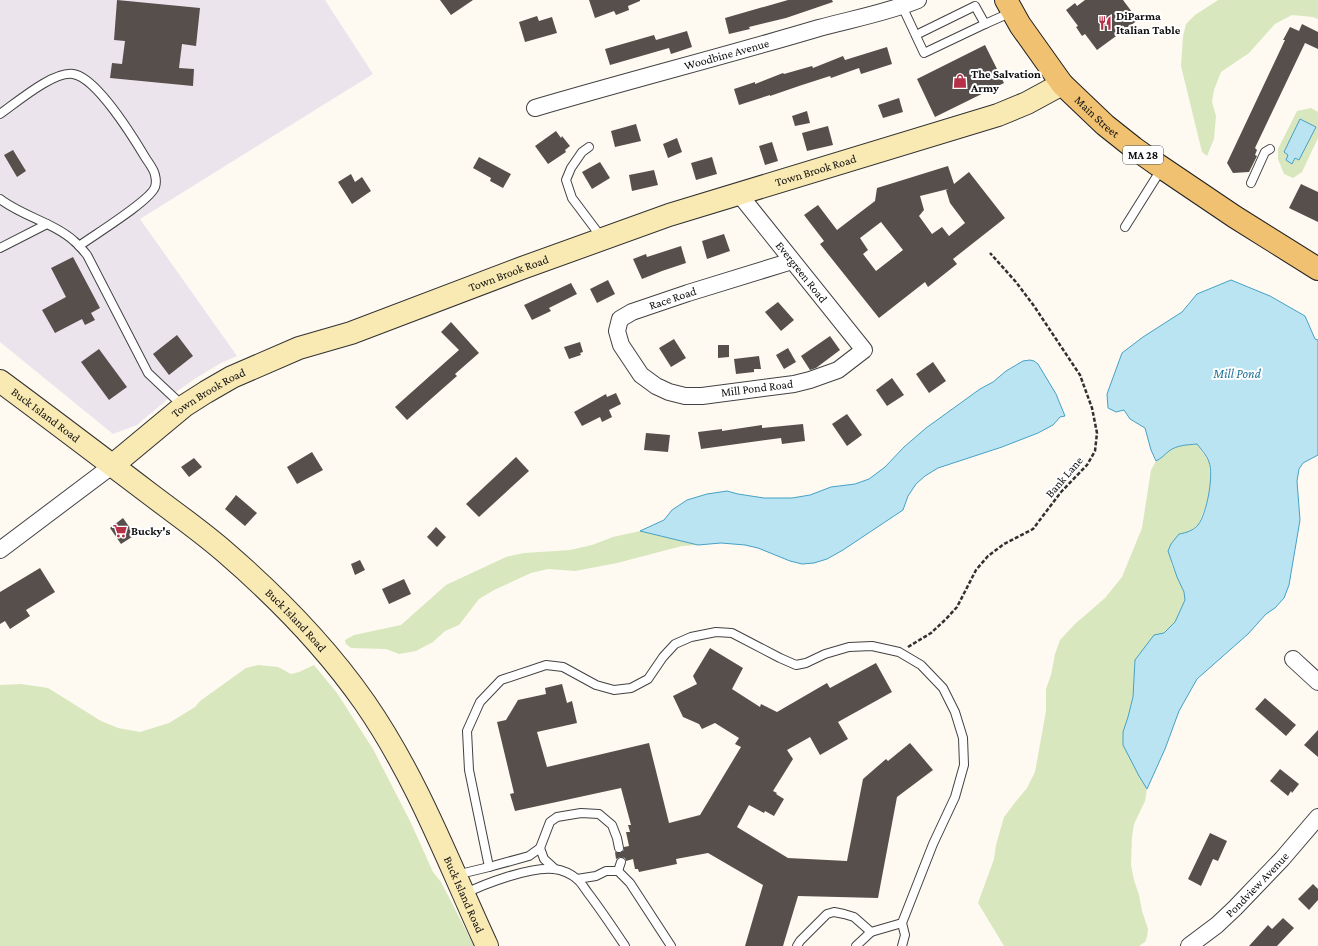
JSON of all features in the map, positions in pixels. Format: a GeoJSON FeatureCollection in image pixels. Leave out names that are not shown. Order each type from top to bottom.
{"type":"FeatureCollection","features":[{"type":"Feature","properties":{"kind":"main road","name":"Main Street"},"geometry":{"type":"LineString","coordinates":[[1009,6],[1024,31],[1062,84],[1105,125],[1162,168],[1235,217],[1318,269]]}},
{"type":"Feature","properties":{"kind":"main road","name":"Town Brook Road"},"geometry":{"type":"LineString","coordinates":[[113,465],[184,406],[232,377],[264,362],[300,348],[351,333],[446,296],[669,215],[998,115],[1027,103],[1062,84]]}},
{"type":"Feature","properties":{"kind":"main road","name":"Buck Island Road"},"geometry":{"type":"LineString","coordinates":[[0,381],[113,465],[224,551],[259,582],[319,644],[365,704],[399,758],[415,789],[486,946]]}},
{"type":"Feature","properties":{"kind":"street","name":"Woodbine Avenue"},"geometry":{"type":"LineString","coordinates":[[535,108],[622,82],[902,6],[918,0]]}},
{"type":"Feature","properties":{"kind":"street","name":"Evergreen Road"},"geometry":{"type":"LineString","coordinates":[[739,194],[864,350]]}},
{"type":"Feature","properties":{"kind":"street","name":"Race Road"},"geometry":{"type":"LineString","coordinates":[[645,378],[634,366],[621,345],[617,331],[620,319],[632,312],[688,292],[792,261]]}},
{"type":"Feature","properties":{"kind":"street","name":"Mill Pond Road"},"geometry":{"type":"LineString","coordinates":[[645,378],[669,392],[685,396],[702,396],[810,380],[838,370],[864,350]]}},
{"type":"Feature","properties":{"kind":"street","name":"Town Brook Road"},"geometry":{"type":"LineString","coordinates":[[0,550],[113,465]]}},
{"type":"Feature","properties":{"kind":"street"},"geometry":{"type":"LineString","coordinates":[[1293,659],[1318,682]]}},
{"type":"Feature","properties":{"kind":"street","name":"Pondview Avenue"},"geometry":{"type":"LineString","coordinates":[[1189,946],[1217,925],[1235,908],[1282,859],[1318,817]]}},
{"type":"Feature","properties":{"kind":"lane"},"geometry":{"type":"LineString","coordinates":[[902,6],[924,53],[985,24],[1009,6]]}},
{"type":"Feature","properties":{"kind":"lane"},"geometry":{"type":"LineString","coordinates":[[916,35],[975,6],[985,24]]}},
{"type":"Feature","properties":{"kind":"lane"},"geometry":{"type":"LineString","coordinates":[[0,114],[60,74],[74,74],[97,90],[130,130],[156,174],[156,186],[151,194],[142,202],[79,246]]}},
{"type":"Feature","properties":{"kind":"lane"},"geometry":{"type":"LineString","coordinates":[[589,147],[582,152],[570,168],[566,180],[572,198],[603,239]]}},
{"type":"Feature","properties":{"kind":"lane"},"geometry":{"type":"LineString","coordinates":[[1251,183],[1265,152],[1270,149]]}},
{"type":"Feature","properties":{"kind":"lane"},"geometry":{"type":"LineString","coordinates":[[1125,227],[1162,168]]}},
{"type":"Feature","properties":{"kind":"lane"},"geometry":{"type":"LineString","coordinates":[[0,199],[10,206],[48,224],[73,240],[87,255],[148,373],[184,406]]}},
{"type":"Feature","properties":{"kind":"lane"},"geometry":{"type":"LineString","coordinates":[[0,248],[48,224]]}},
{"type":"Feature","properties":{"kind":"lane"},"geometry":{"type":"LineString","coordinates":[[489,867],[469,770],[467,731],[480,702],[501,680],[546,665],[562,667],[596,686],[614,690],[631,688],[648,679],[663,657],[675,644],[691,637],[716,632],[732,633],[796,665],[806,663],[825,654],[849,647],[872,646],[899,652],[921,665],[943,688],[955,712],[963,738],[964,764],[955,797],[933,844],[902,923],[905,935],[902,946]]}},
{"type":"Feature","properties":{"kind":"lane"},"geometry":{"type":"LineString","coordinates":[[459,885],[489,867],[529,856],[540,848],[550,822],[557,817],[581,813],[599,814],[612,825],[619,848]]}},
{"type":"Feature","properties":{"kind":"lane"},"geometry":{"type":"LineString","coordinates":[[540,848],[544,859],[555,869]]}},
{"type":"Feature","properties":{"kind":"lane"},"geometry":{"type":"LineString","coordinates":[[618,871],[621,862]]}},
{"type":"Feature","properties":{"kind":"lane"},"geometry":{"type":"LineString","coordinates":[[459,885],[484,884],[539,869],[555,869],[566,873],[577,879],[600,908],[625,946]]}},
{"type":"Feature","properties":{"kind":"lane"},"geometry":{"type":"LineString","coordinates":[[577,879],[596,876],[606,871],[618,871],[630,884],[672,946]]}},
{"type":"Feature","properties":{"kind":"lane"},"geometry":{"type":"LineString","coordinates":[[797,946],[800,941],[827,914],[834,912],[854,918],[870,932]]}},
{"type":"Feature","properties":{"kind":"lane"},"geometry":{"type":"LineString","coordinates":[[856,946],[870,932],[902,923]]}},
{"type":"Feature","properties":{"kind":"path","name":"Bank Lane"},"geometry":{"type":"LineString","coordinates":[[899,652],[931,633],[946,619],[957,607],[976,570],[988,556],[1004,544],[1033,529],[1061,492],[1087,465],[1095,451],[1097,433],[1092,408],[1080,376],[1034,306],[1016,282],[990,253]]}},
{"type":"Feature","properties":{"kind":"shaded area"},"geometry":{"type":"Polygon","coordinates":[[[0,0],[325,0],[373,74],[140,219],[237,356],[221,363],[196,378],[176,392],[137,425],[113,434],[0,342],[0,0]]]}},
{"type":"Feature","properties":{"kind":"green space"},"geometry":{"type":"Polygon","coordinates":[[[1218,0],[1318,0],[1318,19],[1313,17],[1292,15],[1275,24],[1249,53],[1221,72],[1214,90],[1212,102],[1216,116],[1214,139],[1207,156],[1202,152],[1181,66],[1183,37],[1186,24],[1195,15],[1218,0]]]}},
{"type":"Feature","properties":{"kind":"green space"},"geometry":{"type":"Polygon","coordinates":[[[1311,108],[1318,112],[1318,138],[1302,172],[1293,178],[1284,174],[1278,159],[1278,149],[1297,111],[1311,108]]]}},
{"type":"Feature","properties":{"kind":"green space"},"geometry":{"type":"Polygon","coordinates":[[[1197,444],[1209,462],[1211,487],[1198,525],[1187,533],[1171,563],[1184,592],[1185,600],[1175,622],[1135,660],[1133,697],[1123,732],[1131,761],[1147,789],[1145,801],[1134,824],[1131,865],[1148,929],[1147,937],[1145,942],[1139,946],[1004,946],[978,903],[994,859],[996,845],[1004,817],[1027,788],[1035,772],[1046,711],[1046,689],[1060,640],[1075,624],[1105,598],[1122,577],[1142,528],[1151,470],[1156,461],[1175,448],[1197,444]]]}},
{"type":"Feature","properties":{"kind":"green space"},"geometry":{"type":"Polygon","coordinates":[[[640,531],[698,545],[682,546],[617,563],[575,571],[548,569],[531,573],[494,590],[479,599],[459,625],[445,631],[433,642],[416,651],[399,654],[386,649],[351,648],[346,644],[345,640],[354,635],[401,625],[446,585],[506,557],[524,553],[570,550],[592,545],[613,537],[640,531]]]}},
{"type":"Feature","properties":{"kind":"green space"},"geometry":{"type":"Polygon","coordinates":[[[258,665],[278,667],[291,674],[314,665],[337,693],[373,749],[410,821],[433,872],[441,882],[474,946],[0,946],[0,685],[21,684],[48,688],[101,721],[118,728],[140,732],[169,723],[195,707],[200,701],[246,668],[258,665]]]}},
{"type":"Feature","properties":{"kind":"water"},"geometry":{"type":"Polygon","coordinates":[[[1300,119],[1316,127],[1299,160],[1295,158],[1292,164],[1286,160],[1288,155],[1284,152],[1300,119]]]}},
{"type":"Feature","properties":{"kind":"water","name":"Mill Pond"},"geometry":{"type":"Polygon","coordinates":[[[1231,280],[1270,296],[1305,316],[1315,339],[1318,340],[1318,455],[1303,463],[1299,469],[1297,481],[1300,520],[1289,585],[1284,598],[1275,608],[1266,614],[1248,634],[1197,679],[1179,711],[1165,749],[1147,789],[1123,745],[1123,732],[1133,697],[1135,660],[1154,635],[1164,633],[1175,622],[1185,600],[1184,592],[1168,551],[1171,544],[1179,534],[1187,532],[1198,525],[1207,503],[1211,476],[1207,457],[1197,444],[1175,448],[1156,461],[1151,450],[1145,428],[1130,419],[1124,410],[1116,412],[1108,408],[1107,394],[1122,353],[1143,337],[1182,312],[1197,294],[1231,280]]]}},
{"type":"Feature","properties":{"kind":"water"},"geometry":{"type":"Polygon","coordinates":[[[1030,360],[1038,364],[1056,394],[1065,416],[1060,417],[1053,425],[1038,433],[1002,447],[938,468],[916,484],[908,496],[903,510],[827,559],[814,563],[802,564],[790,561],[758,548],[745,545],[721,543],[698,545],[640,531],[664,520],[672,510],[687,500],[707,494],[727,491],[764,498],[792,498],[810,495],[831,487],[855,484],[869,479],[885,467],[904,447],[926,428],[980,389],[993,382],[1006,371],[1023,361],[1030,360]]]}},
{"type":"Feature","properties":{"kind":"building"},"geometry":{"type":"Polygon","coordinates":[[[117,0],[200,8],[196,46],[182,44],[179,68],[194,69],[193,86],[110,78],[112,63],[122,64],[125,41],[114,40],[117,0]]]}},
{"type":"Feature","properties":{"kind":"building"},"geometry":{"type":"Polygon","coordinates":[[[440,0],[473,0],[451,15],[440,0]]]}},
{"type":"Feature","properties":{"kind":"building"},"geometry":{"type":"Polygon","coordinates":[[[589,0],[640,1],[628,6],[629,10],[616,15],[614,11],[595,18],[589,0]]]}},
{"type":"Feature","properties":{"kind":"building"},"geometry":{"type":"Polygon","coordinates":[[[788,0],[832,0],[833,2],[786,18],[749,27],[750,29],[729,34],[725,18],[788,0]]]}},
{"type":"Feature","properties":{"kind":"building","name":"DiParma Italian Table"},"geometry":{"type":"Polygon","coordinates":[[[1085,0],[1123,0],[1138,20],[1097,50],[1085,34],[1082,36],[1076,27],[1078,26],[1066,10],[1075,3],[1077,6],[1085,0]]]}},
{"type":"Feature","properties":{"kind":"building"},"geometry":{"type":"Polygon","coordinates":[[[537,16],[539,21],[552,17],[557,33],[525,42],[519,22],[537,16]]]}},
{"type":"Feature","properties":{"kind":"building"},"geometry":{"type":"Polygon","coordinates":[[[1302,24],[1318,32],[1318,49],[1305,43],[1255,148],[1257,150],[1255,155],[1257,156],[1249,172],[1233,173],[1227,163],[1285,40],[1283,40],[1290,27],[1299,31],[1302,24]]]}},
{"type":"Feature","properties":{"kind":"building"},"geometry":{"type":"Polygon","coordinates":[[[687,31],[692,47],[671,54],[669,48],[610,65],[605,49],[654,35],[656,40],[687,31]]]}},
{"type":"Feature","properties":{"kind":"building","name":"The Salvation Army"},"geometry":{"type":"Polygon","coordinates":[[[985,45],[1004,83],[935,117],[917,79],[985,45]]]}},
{"type":"Feature","properties":{"kind":"building"},"geometry":{"type":"Polygon","coordinates":[[[887,47],[892,64],[861,74],[859,68],[831,78],[830,76],[739,105],[734,89],[755,82],[755,84],[783,73],[784,74],[812,66],[813,68],[843,56],[845,60],[887,47]]]}},
{"type":"Feature","properties":{"kind":"building"},"geometry":{"type":"Polygon","coordinates":[[[899,98],[903,112],[883,118],[878,105],[899,98]]]}},
{"type":"Feature","properties":{"kind":"building"},"geometry":{"type":"Polygon","coordinates":[[[807,111],[810,123],[795,126],[792,116],[807,111]]]}},
{"type":"Feature","properties":{"kind":"building"},"geometry":{"type":"Polygon","coordinates":[[[636,124],[641,141],[615,147],[611,131],[636,124]]]}},
{"type":"Feature","properties":{"kind":"building"},"geometry":{"type":"Polygon","coordinates":[[[828,126],[833,145],[807,151],[802,133],[828,126]]]}},
{"type":"Feature","properties":{"kind":"building"},"geometry":{"type":"Polygon","coordinates":[[[556,131],[570,146],[565,150],[566,152],[548,164],[535,146],[556,131]]]}},
{"type":"Feature","properties":{"kind":"building"},"geometry":{"type":"Polygon","coordinates":[[[677,138],[682,152],[668,158],[663,144],[677,138]]]}},
{"type":"Feature","properties":{"kind":"building"},"geometry":{"type":"Polygon","coordinates":[[[772,142],[778,161],[765,165],[759,146],[772,142]]]}},
{"type":"Feature","properties":{"kind":"building"},"geometry":{"type":"Polygon","coordinates":[[[13,150],[26,171],[17,177],[4,155],[13,150]]]}},
{"type":"Feature","properties":{"kind":"building"},"geometry":{"type":"Polygon","coordinates":[[[479,157],[511,174],[503,188],[490,181],[491,178],[473,168],[479,157]]]}},
{"type":"Feature","properties":{"kind":"building"},"geometry":{"type":"Polygon","coordinates":[[[712,157],[717,174],[696,180],[691,163],[712,157]]]}},
{"type":"Feature","properties":{"kind":"building"},"geometry":{"type":"Polygon","coordinates":[[[600,162],[610,178],[592,189],[582,172],[600,162]]]}},
{"type":"Feature","properties":{"kind":"building"},"geometry":{"type":"Polygon","coordinates":[[[948,166],[954,184],[969,172],[1005,218],[953,259],[957,264],[928,287],[925,282],[879,318],[820,244],[824,241],[804,215],[818,205],[837,230],[875,201],[877,188],[948,166]],[[948,189],[920,196],[924,210],[919,216],[932,234],[942,227],[949,236],[965,223],[950,203],[946,190],[948,189]],[[881,222],[860,238],[868,250],[863,254],[876,271],[903,250],[881,222]]]}},
{"type":"Feature","properties":{"kind":"building"},"geometry":{"type":"Polygon","coordinates":[[[654,170],[658,185],[632,191],[629,175],[654,170]]]}},
{"type":"Feature","properties":{"kind":"building"},"geometry":{"type":"Polygon","coordinates":[[[351,174],[355,182],[362,177],[371,191],[352,204],[338,182],[351,174]]]}},
{"type":"Feature","properties":{"kind":"building"},"geometry":{"type":"Polygon","coordinates":[[[1301,184],[1318,192],[1318,222],[1289,208],[1301,184]]]}},
{"type":"Feature","properties":{"kind":"building"},"geometry":{"type":"Polygon","coordinates":[[[724,234],[730,251],[707,259],[702,241],[724,234]]]}},
{"type":"Feature","properties":{"kind":"building"},"geometry":{"type":"Polygon","coordinates":[[[681,246],[686,263],[642,279],[633,259],[646,254],[647,257],[681,246]]]}},
{"type":"Feature","properties":{"kind":"building"},"geometry":{"type":"Polygon","coordinates":[[[73,257],[100,308],[91,313],[95,320],[85,325],[82,319],[55,333],[42,310],[66,297],[51,268],[73,257]]]}},
{"type":"Feature","properties":{"kind":"building"},"geometry":{"type":"Polygon","coordinates":[[[608,280],[615,294],[597,303],[590,289],[608,280]]]}},
{"type":"Feature","properties":{"kind":"building"},"geometry":{"type":"Polygon","coordinates":[[[571,283],[577,294],[549,308],[551,311],[532,320],[524,305],[571,283]]]}},
{"type":"Feature","properties":{"kind":"building"},"geometry":{"type":"Polygon","coordinates":[[[778,302],[794,320],[781,331],[765,312],[778,302]]]}},
{"type":"Feature","properties":{"kind":"building"},"geometry":{"type":"Polygon","coordinates":[[[451,322],[479,353],[455,374],[457,376],[407,420],[395,407],[459,350],[441,332],[451,322]]]}},
{"type":"Feature","properties":{"kind":"building"},"geometry":{"type":"Polygon","coordinates":[[[177,335],[193,356],[169,375],[153,354],[177,335]]]}},
{"type":"Feature","properties":{"kind":"building"},"geometry":{"type":"Polygon","coordinates":[[[830,336],[840,350],[816,368],[810,370],[801,356],[830,336]]]}},
{"type":"Feature","properties":{"kind":"building"},"geometry":{"type":"Polygon","coordinates":[[[674,339],[686,358],[671,367],[659,348],[674,339]]]}},
{"type":"Feature","properties":{"kind":"building"},"geometry":{"type":"Polygon","coordinates":[[[580,342],[583,352],[580,353],[581,355],[569,359],[564,347],[580,342]]]}},
{"type":"Feature","properties":{"kind":"building"},"geometry":{"type":"Polygon","coordinates":[[[718,345],[729,345],[729,357],[718,358],[718,345]]]}},
{"type":"Feature","properties":{"kind":"building"},"geometry":{"type":"Polygon","coordinates":[[[788,348],[796,362],[784,369],[776,355],[788,348]]]}},
{"type":"Feature","properties":{"kind":"building"},"geometry":{"type":"Polygon","coordinates":[[[99,349],[127,387],[109,400],[81,362],[99,349]]]}},
{"type":"Feature","properties":{"kind":"building"},"geometry":{"type":"Polygon","coordinates":[[[759,356],[761,369],[754,369],[754,372],[736,374],[734,359],[759,356]]]}},
{"type":"Feature","properties":{"kind":"building"},"geometry":{"type":"Polygon","coordinates":[[[933,362],[946,381],[929,393],[916,374],[933,362]]]}},
{"type":"Feature","properties":{"kind":"building"},"geometry":{"type":"Polygon","coordinates":[[[892,378],[904,395],[887,406],[876,390],[892,378]]]}},
{"type":"Feature","properties":{"kind":"building"},"geometry":{"type":"Polygon","coordinates":[[[616,393],[621,404],[609,410],[612,417],[602,422],[600,417],[582,426],[574,412],[606,394],[607,397],[616,393]]]}},
{"type":"Feature","properties":{"kind":"building"},"geometry":{"type":"Polygon","coordinates":[[[847,414],[862,435],[847,446],[832,424],[847,414]]]}},
{"type":"Feature","properties":{"kind":"building"},"geometry":{"type":"Polygon","coordinates":[[[803,424],[805,441],[782,444],[781,438],[701,449],[698,432],[722,429],[722,431],[762,425],[762,428],[803,424]]]}},
{"type":"Feature","properties":{"kind":"building"},"geometry":{"type":"Polygon","coordinates":[[[646,433],[670,435],[668,452],[644,450],[646,433]]]}},
{"type":"Feature","properties":{"kind":"building"},"geometry":{"type":"Polygon","coordinates":[[[312,452],[323,470],[297,484],[287,467],[312,452]]]}},
{"type":"Feature","properties":{"kind":"building"},"geometry":{"type":"Polygon","coordinates":[[[516,457],[529,471],[479,517],[466,504],[516,457]]]}},
{"type":"Feature","properties":{"kind":"building"},"geometry":{"type":"Polygon","coordinates":[[[194,458],[202,467],[189,477],[181,467],[194,458]]]}},
{"type":"Feature","properties":{"kind":"building"},"geometry":{"type":"Polygon","coordinates":[[[236,495],[257,513],[245,526],[225,509],[236,495]]]}},
{"type":"Feature","properties":{"kind":"building","name":"Bucky's"},"geometry":{"type":"Polygon","coordinates":[[[123,518],[135,535],[121,544],[110,528],[123,518]]]}},
{"type":"Feature","properties":{"kind":"building"},"geometry":{"type":"Polygon","coordinates":[[[436,527],[446,537],[437,547],[427,537],[436,527]]]}},
{"type":"Feature","properties":{"kind":"building"},"geometry":{"type":"Polygon","coordinates":[[[360,560],[365,570],[355,575],[351,564],[360,560]]]}},
{"type":"Feature","properties":{"kind":"building"},"geometry":{"type":"Polygon","coordinates":[[[40,568],[55,592],[26,610],[30,616],[10,629],[5,621],[0,624],[0,592],[40,568]]]}},
{"type":"Feature","properties":{"kind":"building"},"geometry":{"type":"Polygon","coordinates":[[[404,579],[411,594],[389,604],[382,589],[404,579]]]}},
{"type":"Feature","properties":{"kind":"building"},"geometry":{"type":"Polygon","coordinates":[[[710,648],[743,668],[732,689],[760,707],[761,704],[777,712],[827,683],[830,688],[876,663],[892,692],[838,722],[848,739],[820,755],[810,737],[787,750],[793,759],[773,791],[784,799],[774,816],[765,811],[764,813],[749,805],[737,827],[788,858],[847,861],[863,779],[886,759],[888,761],[910,743],[933,770],[897,797],[878,898],[798,896],[783,946],[745,946],[763,885],[708,853],[676,859],[677,864],[639,872],[638,869],[635,869],[633,859],[626,861],[625,858],[620,857],[616,859],[615,852],[620,853],[624,850],[624,847],[629,846],[626,832],[630,832],[628,825],[631,825],[621,788],[515,811],[510,794],[514,793],[497,722],[506,720],[518,700],[546,694],[545,688],[562,684],[567,703],[572,701],[577,723],[537,732],[547,767],[649,743],[669,823],[700,815],[741,747],[735,744],[739,738],[715,723],[702,729],[699,724],[683,717],[673,696],[697,684],[693,676],[710,648]]]}},
{"type":"Feature","properties":{"kind":"building"},"geometry":{"type":"Polygon","coordinates":[[[1265,698],[1296,725],[1286,736],[1255,709],[1265,698]]]}},
{"type":"Feature","properties":{"kind":"building"},"geometry":{"type":"Polygon","coordinates":[[[1318,730],[1318,757],[1304,745],[1318,730]]]}},
{"type":"Feature","properties":{"kind":"building"},"geometry":{"type":"Polygon","coordinates":[[[1280,769],[1299,784],[1288,796],[1270,781],[1280,769]]]}},
{"type":"Feature","properties":{"kind":"building"},"geometry":{"type":"Polygon","coordinates":[[[1210,833],[1227,841],[1218,861],[1213,859],[1201,886],[1188,879],[1210,833]]]}},
{"type":"Feature","properties":{"kind":"building"},"geometry":{"type":"Polygon","coordinates":[[[1313,884],[1318,889],[1318,900],[1309,910],[1298,899],[1313,884]]]}},
{"type":"Feature","properties":{"kind":"building"},"geometry":{"type":"Polygon","coordinates":[[[1283,918],[1294,928],[1277,946],[1249,946],[1268,925],[1272,929],[1283,918]]]}},
{"type":"Feature","properties":{"kind":"place","name":"DiParma Italian Table"},"geometry":{"type":"Point","coordinates":[1105,23]}},
{"type":"Feature","properties":{"kind":"place","name":"The Salvation Army"},"geometry":{"type":"Point","coordinates":[960,81]}},
{"type":"Feature","properties":{"kind":"place","name":"Bucky's"},"geometry":{"type":"Point","coordinates":[120,531]}}]}
